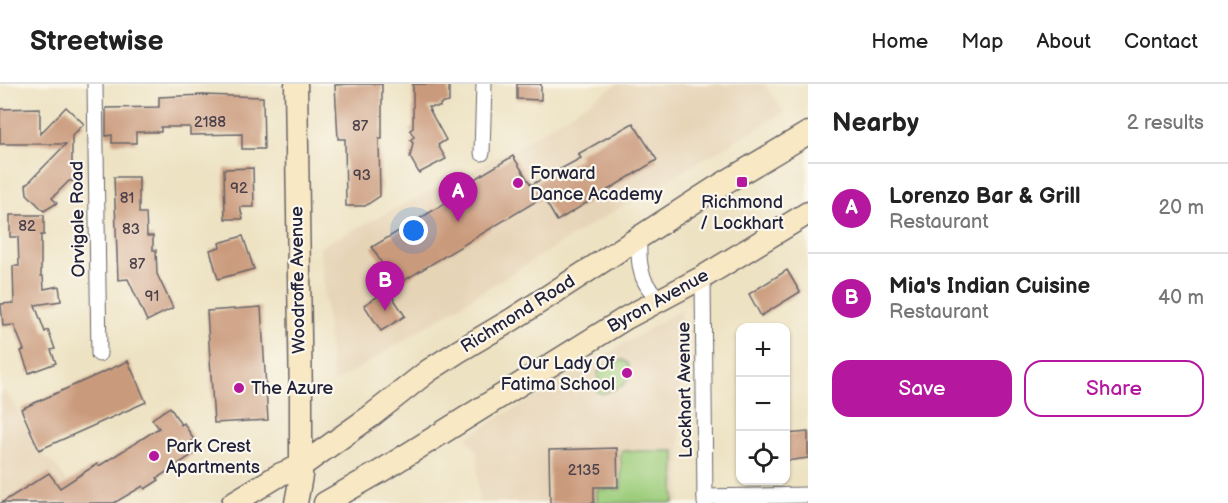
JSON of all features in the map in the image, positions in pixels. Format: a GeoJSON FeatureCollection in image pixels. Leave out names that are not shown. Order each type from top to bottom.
{"type":"FeatureCollection","features":[{"type":"Feature","properties":{"kind":"main road","name":"Woodroffe Avenue"},"geometry":{"type":"LineString","coordinates":[[296,84],[301,471],[296,503]]}},
{"type":"Feature","properties":{"kind":"main road","name":"Richmond Road"},"geometry":{"type":"LineString","coordinates":[[233,503],[281,474],[301,471],[428,371],[714,189],[808,133]]}},
{"type":"Feature","properties":{"kind":"main road","name":"Byron Avenue"},"geometry":{"type":"LineString","coordinates":[[325,503],[381,471],[616,324],[703,276],[808,213]]}},
{"type":"Feature","properties":{"kind":"main road","name":"Woodroffe Avenue"},"geometry":{"type":"LineString","coordinates":[[301,471],[309,503]]}},
{"type":"Feature","properties":{"kind":"street","name":"Orvigale Road"},"geometry":{"type":"LineString","coordinates":[[95,84],[99,354]]}},
{"type":"Feature","properties":{"kind":"street"},"geometry":{"type":"LineString","coordinates":[[482,153],[484,84]]}},
{"type":"Feature","properties":{"kind":"street"},"geometry":{"type":"LineString","coordinates":[[639,237],[640,267],[645,282],[655,296],[662,299]]}},
{"type":"Feature","properties":{"kind":"street","name":"Lockhart Avenue"},"geometry":{"type":"LineString","coordinates":[[703,276],[705,500]]}},
{"type":"Feature","properties":{"kind":"street"},"geometry":{"type":"LineString","coordinates":[[705,500],[808,495]]}},
{"type":"Feature","properties":{"kind":"shaded area"},"geometry":{"type":"Polygon","coordinates":[[[618,84],[765,84],[784,112],[567,239],[333,384],[320,247],[512,150],[618,84]]]}},
{"type":"Feature","properties":{"kind":"shaded area","name":"Our Lady Of Fatima School"},"geometry":{"type":"Polygon","coordinates":[[[681,310],[680,503],[479,503],[477,452],[467,437],[681,310]]]}},
{"type":"Feature","properties":{"kind":"shaded area"},"geometry":{"type":"Polygon","coordinates":[[[6,390],[41,453],[58,468],[80,503],[0,503],[0,392],[6,390]]]}},
{"type":"Feature","properties":{"kind":"green space"},"geometry":{"type":"Polygon","coordinates":[[[622,360],[628,363],[632,376],[623,385],[603,394],[597,392],[598,372],[622,360]]]}},
{"type":"Feature","properties":{"kind":"green space"},"geometry":{"type":"Polygon","coordinates":[[[621,451],[675,451],[674,503],[597,503],[597,489],[621,489],[621,451]]]}},
{"type":"Feature","properties":{"kind":"building"},"geometry":{"type":"Polygon","coordinates":[[[382,84],[382,139],[379,139],[380,196],[365,206],[346,206],[345,139],[338,139],[335,85],[382,84]]]}},
{"type":"Feature","properties":{"kind":"building"},"geometry":{"type":"Polygon","coordinates":[[[413,84],[449,84],[449,102],[440,104],[440,107],[428,107],[446,140],[438,145],[446,159],[419,173],[410,157],[413,143],[410,140],[414,137],[410,130],[413,128],[413,84]]]}},
{"type":"Feature","properties":{"kind":"building"},"geometry":{"type":"Polygon","coordinates":[[[517,84],[541,84],[541,100],[517,99],[517,84]]]}},
{"type":"Feature","properties":{"kind":"building"},"geometry":{"type":"Polygon","coordinates":[[[203,95],[263,97],[264,149],[242,149],[242,134],[190,135],[190,127],[161,127],[161,132],[136,132],[136,143],[112,143],[112,135],[106,136],[106,108],[159,107],[159,97],[203,95]]]}},
{"type":"Feature","properties":{"kind":"building"},"geometry":{"type":"Polygon","coordinates":[[[66,107],[84,124],[72,136],[72,167],[77,167],[77,181],[69,181],[52,198],[57,203],[44,211],[27,194],[26,185],[66,144],[0,144],[0,109],[40,108],[40,134],[66,107]]]}},
{"type":"Feature","properties":{"kind":"building"},"geometry":{"type":"Polygon","coordinates":[[[633,123],[657,160],[557,221],[543,197],[395,286],[372,247],[459,195],[456,190],[513,156],[531,185],[581,158],[578,154],[633,123]]]}},
{"type":"Feature","properties":{"kind":"building"},"geometry":{"type":"Polygon","coordinates":[[[253,168],[254,207],[240,207],[243,219],[225,219],[224,169],[253,168]]]}},
{"type":"Feature","properties":{"kind":"building"},"geometry":{"type":"Polygon","coordinates":[[[114,177],[139,177],[139,213],[146,213],[147,236],[153,236],[153,250],[156,250],[157,274],[173,308],[147,321],[128,279],[118,280],[114,177]]]}},
{"type":"Feature","properties":{"kind":"building"},"geometry":{"type":"Polygon","coordinates":[[[10,215],[44,215],[44,235],[41,235],[41,276],[43,276],[44,289],[59,286],[61,301],[35,305],[45,332],[48,330],[55,349],[51,350],[56,363],[29,373],[21,351],[24,350],[14,325],[3,326],[1,304],[14,303],[13,266],[19,266],[18,237],[10,237],[10,215]]]}},
{"type":"Feature","properties":{"kind":"building"},"geometry":{"type":"Polygon","coordinates":[[[243,236],[254,269],[218,279],[210,250],[220,247],[219,243],[243,236]]]}},
{"type":"Feature","properties":{"kind":"building"},"geometry":{"type":"Polygon","coordinates":[[[787,270],[800,292],[761,316],[749,294],[787,270]]]}},
{"type":"Feature","properties":{"kind":"building"},"geometry":{"type":"Polygon","coordinates":[[[388,290],[405,316],[381,331],[364,305],[388,290]]]}},
{"type":"Feature","properties":{"kind":"building","name":"The Azure"},"geometry":{"type":"Polygon","coordinates":[[[261,307],[268,420],[214,423],[207,311],[261,307]]]}},
{"type":"Feature","properties":{"kind":"building"},"geometry":{"type":"Polygon","coordinates":[[[128,361],[146,402],[39,450],[21,409],[128,361]]]}},
{"type":"Feature","properties":{"kind":"building","name":"Park Crest Apartments"},"geometry":{"type":"Polygon","coordinates":[[[170,407],[181,425],[184,423],[198,451],[157,478],[159,480],[145,489],[143,486],[114,503],[1,503],[49,473],[60,488],[97,464],[99,466],[159,428],[152,419],[170,407]]]}},
{"type":"Feature","properties":{"kind":"building"},"geometry":{"type":"Polygon","coordinates":[[[808,432],[808,458],[790,460],[790,434],[808,432]]]}},
{"type":"Feature","properties":{"kind":"building"},"geometry":{"type":"Polygon","coordinates":[[[617,448],[618,487],[594,487],[594,503],[550,503],[549,450],[617,448]]]}},
{"type":"Feature","properties":{"kind":"place","name":"Richmond / Lockhart"},"geometry":{"type":"Point","coordinates":[742,182]}},
{"type":"Feature","properties":{"kind":"place","name":"Forward Dance Academy"},"geometry":{"type":"Point","coordinates":[518,183]}},
{"type":"Feature","properties":{"kind":"place","name":"Lorenzo Bar & Grill"},"geometry":{"type":"Point","coordinates":[458,222]}},
{"type":"Feature","properties":{"kind":"place","name":"Mia's Indian Cuisine"},"geometry":{"type":"Point","coordinates":[385,311]}},
{"type":"Feature","properties":{"kind":"place","name":"Our Lady Of Fatima School"},"geometry":{"type":"Point","coordinates":[627,373]}},
{"type":"Feature","properties":{"kind":"place","name":"The Azure"},"geometry":{"type":"Point","coordinates":[239,388]}},
{"type":"Feature","properties":{"kind":"place","name":"Park Crest Apartments"},"geometry":{"type":"Point","coordinates":[154,456]}}]}
